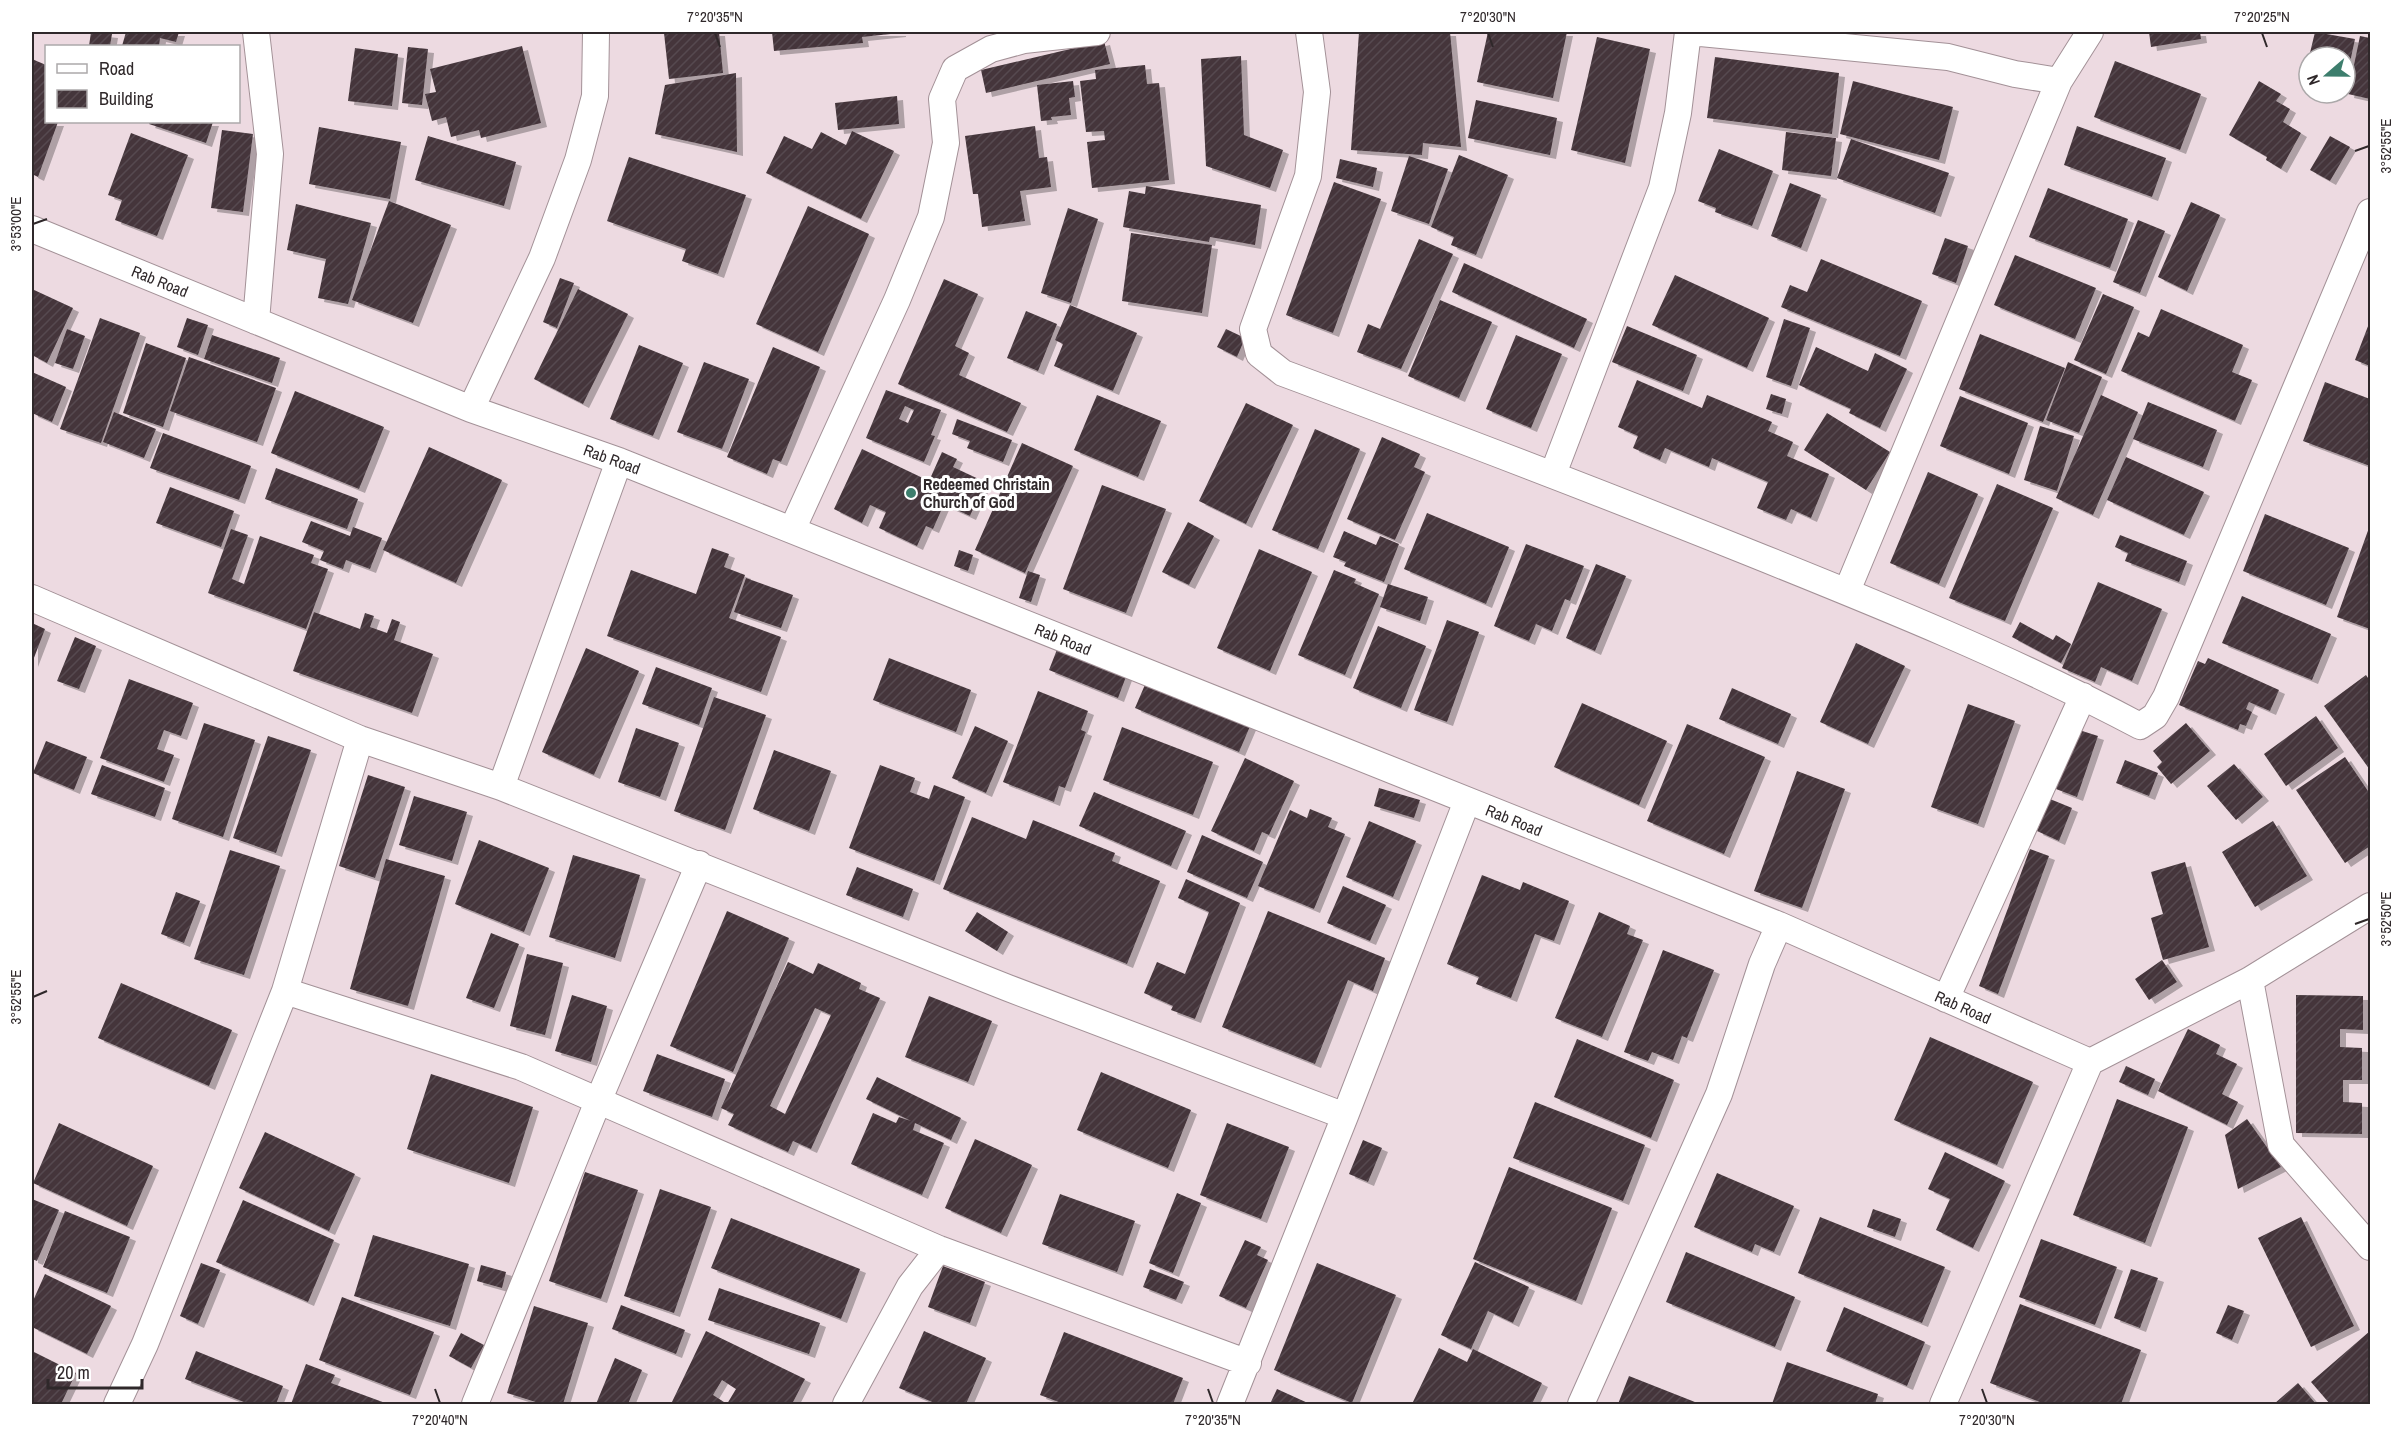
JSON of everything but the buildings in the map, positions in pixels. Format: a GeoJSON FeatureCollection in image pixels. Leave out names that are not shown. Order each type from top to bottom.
{"type":"FeatureCollection","features":[{"type":"Feature","properties":{"kind":"street"},"geometry":{"type":"LineString","coordinates":[[255,32],[270,154],[256,321]]}},
{"type":"Feature","properties":{"kind":"street"},"geometry":{"type":"LineString","coordinates":[[471,409],[542,258],[578,160],[595,96],[596,32]]}},
{"type":"Feature","properties":{"kind":"street"},"geometry":{"type":"LineString","coordinates":[[792,530],[897,300],[931,217],[946,144],[942,99],[956,69],[991,49],[1028,36],[1097,32]]}},
{"type":"Feature","properties":{"kind":"street"},"geometry":{"type":"LineString","coordinates":[[1309,32],[1317,92],[1308,176],[1253,329],[1259,354],[1283,373],[1553,474],[1847,591],[2083,696],[2140,726],[2155,716],[2166,697],[2370,212]]}},
{"type":"Feature","properties":{"kind":"street"},"geometry":{"type":"LineString","coordinates":[[1553,474],[1662,188],[1678,113],[1689,32],[1948,57],[2015,74],[2059,81]]}},
{"type":"Feature","properties":{"kind":"street"},"geometry":{"type":"LineString","coordinates":[[1847,591],[2059,81],[2090,32]]}},
{"type":"Feature","properties":{"kind":"street","name":"Rab Road"},"geometry":{"type":"LineString","coordinates":[[32,229],[471,409],[619,461],[1779,925],[2090,1062]]}},
{"type":"Feature","properties":{"kind":"street"},"geometry":{"type":"LineString","coordinates":[[501,787],[619,461]]}},
{"type":"Feature","properties":{"kind":"street"},"geometry":{"type":"LineString","coordinates":[[32,598],[360,739],[501,787],[1008,988],[1346,1116]]}},
{"type":"Feature","properties":{"kind":"street"},"geometry":{"type":"LineString","coordinates":[[1946,999],[2083,696]]}},
{"type":"Feature","properties":{"kind":"street"},"geometry":{"type":"LineString","coordinates":[[117,1404],[145,1344],[285,991],[360,739]]}},
{"type":"Feature","properties":{"kind":"street"},"geometry":{"type":"LineString","coordinates":[[1230,1404],[1346,1116],[1467,801]]}},
{"type":"Feature","properties":{"kind":"street"},"geometry":{"type":"LineString","coordinates":[[475,1404],[599,1099],[699,864]]}},
{"type":"Feature","properties":{"kind":"street"},"geometry":{"type":"LineString","coordinates":[[1943,1404],[2090,1062],[2250,980],[2370,906]]}},
{"type":"Feature","properties":{"kind":"street"},"geometry":{"type":"LineString","coordinates":[[1581,1404],[1719,1094],[1762,964],[1779,925]]}},
{"type":"Feature","properties":{"kind":"street"},"geometry":{"type":"LineString","coordinates":[[2250,980],[2281,1145],[2370,1247]]}},
{"type":"Feature","properties":{"kind":"street"},"geometry":{"type":"LineString","coordinates":[[285,991],[520,1067],[599,1099],[939,1249],[1248,1363]]}},
{"type":"Feature","properties":{"kind":"street"},"geometry":{"type":"LineString","coordinates":[[846,1404],[910,1287],[939,1249]]}},
{"type":"Feature","properties":{"kind":"place","name":"Redeemed Christain Church of God"},"geometry":{"type":"Point","coordinates":[911,493]}}]}
